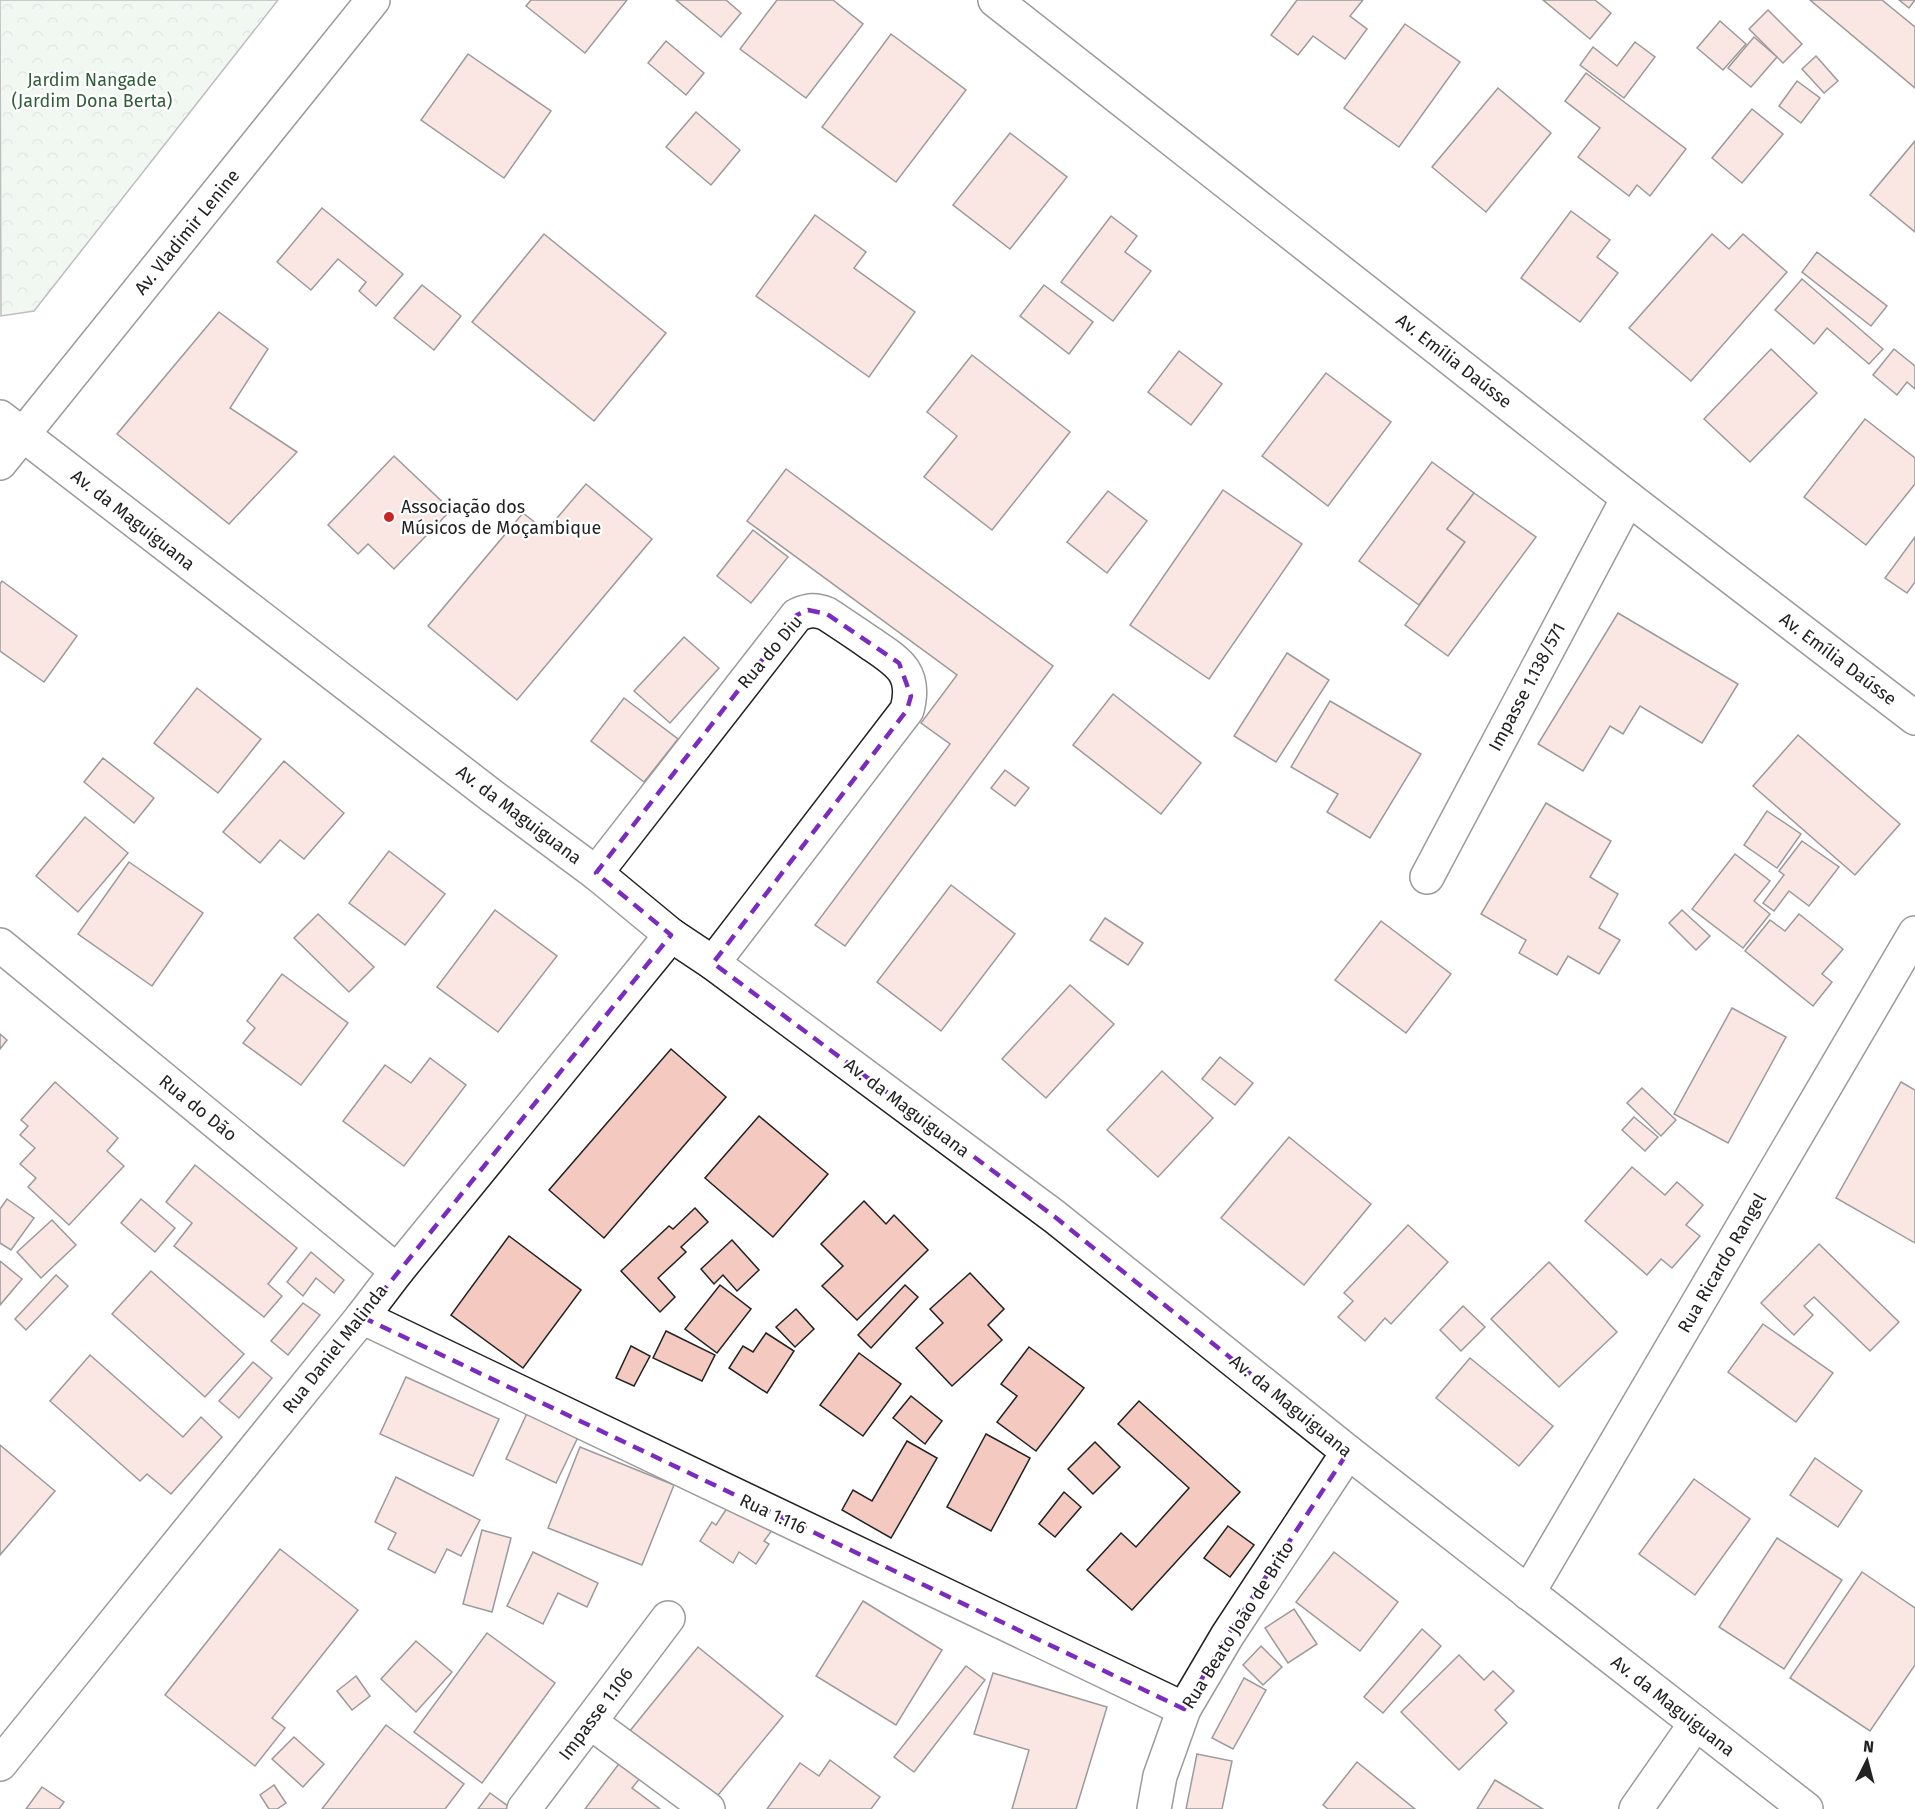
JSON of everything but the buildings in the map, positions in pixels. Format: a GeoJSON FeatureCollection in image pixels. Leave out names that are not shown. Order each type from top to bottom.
{"type":"FeatureCollection","features":[{"type":"Feature","properties":{"kind":"street","name":"Av. Vladimir Lenine"},"geometry":{"type":"LineString","coordinates":[[0,463],[12,426],[373,0]]}},
{"type":"Feature","properties":{"kind":"street","name":"Av. Emília Daússe"},"geometry":{"type":"LineString","coordinates":[[995,0],[1628,498],[1915,718]]}},
{"type":"Feature","properties":{"kind":"street","name":"Av. da Maguiguana"},"geometry":{"type":"LineString","coordinates":[[12,426],[492,796],[596,873],[671,935],[713,963],[1055,1217],[1348,1452],[1806,1809]]}},
{"type":"Feature","properties":{"kind":"street","name":"Impasse 1.138/571"},"geometry":{"type":"LineString","coordinates":[[1427,877],[1628,498]]}},
{"type":"Feature","properties":{"kind":"street","name":"Rua do Diu"},"geometry":{"type":"LineString","coordinates":[[596,873],[797,615],[808,610],[818,610],[828,614],[899,663],[907,677],[911,696],[907,710],[713,963]]}},
{"type":"Feature","properties":{"kind":"street","name":"Rua Ricardo Rangel"},"geometry":{"type":"LineString","coordinates":[[1528,1593],[1915,933]]}},
{"type":"Feature","properties":{"kind":"street","name":"Rua Daniel Malinda"},"geometry":{"type":"LineString","coordinates":[[0,1764],[362,1317],[397,1270],[671,935]]}},
{"type":"Feature","properties":{"kind":"street","name":"Rua do Dão"},"geometry":{"type":"LineString","coordinates":[[0,945],[397,1270]]}},
{"type":"Feature","properties":{"kind":"street","name":"Rua 1.116"},"geometry":{"type":"LineString","coordinates":[[362,1317],[1185,1709]]}},
{"type":"Feature","properties":{"kind":"street","name":"Rua Beato João de Brito"},"geometry":{"type":"LineString","coordinates":[[1154,1809],[1160,1776],[1185,1709],[1227,1636],[1348,1452]]}},
{"type":"Feature","properties":{"kind":"street","name":"Impasse 1.106"},"geometry":{"type":"LineString","coordinates":[[524,1809],[668,1618]]}},
{"type":"Feature","properties":{"kind":"street"},"geometry":{"type":"LineString","coordinates":[[590,1722],[708,1809]]}},
{"type":"Feature","properties":{"kind":"street"},"geometry":{"type":"LineString","coordinates":[[1636,1809],[1696,1723]]}},
{"type":"Feature","properties":{"kind":"highlighted area"},"geometry":{"type":"Polygon","coordinates":[[[808,610],[827,614],[899,663],[911,696],[907,710],[713,963],[1055,1217],[1348,1452],[1227,1636],[1184,1709],[362,1317],[671,935],[596,873],[797,615],[808,610]]]}},
{"type":"Feature","properties":{"kind":"green space","name":"Jardim Nangade (Jardim Dona Berta)"},"geometry":{"type":"Polygon","coordinates":[[[0,0],[278,0],[34,311],[1,316],[0,0]]]}},
{"type":"Feature","properties":{"kind":"place","name":"Associação dos Músicos de Moçambique"},"geometry":{"type":"Point","coordinates":[389,517]}}]}
